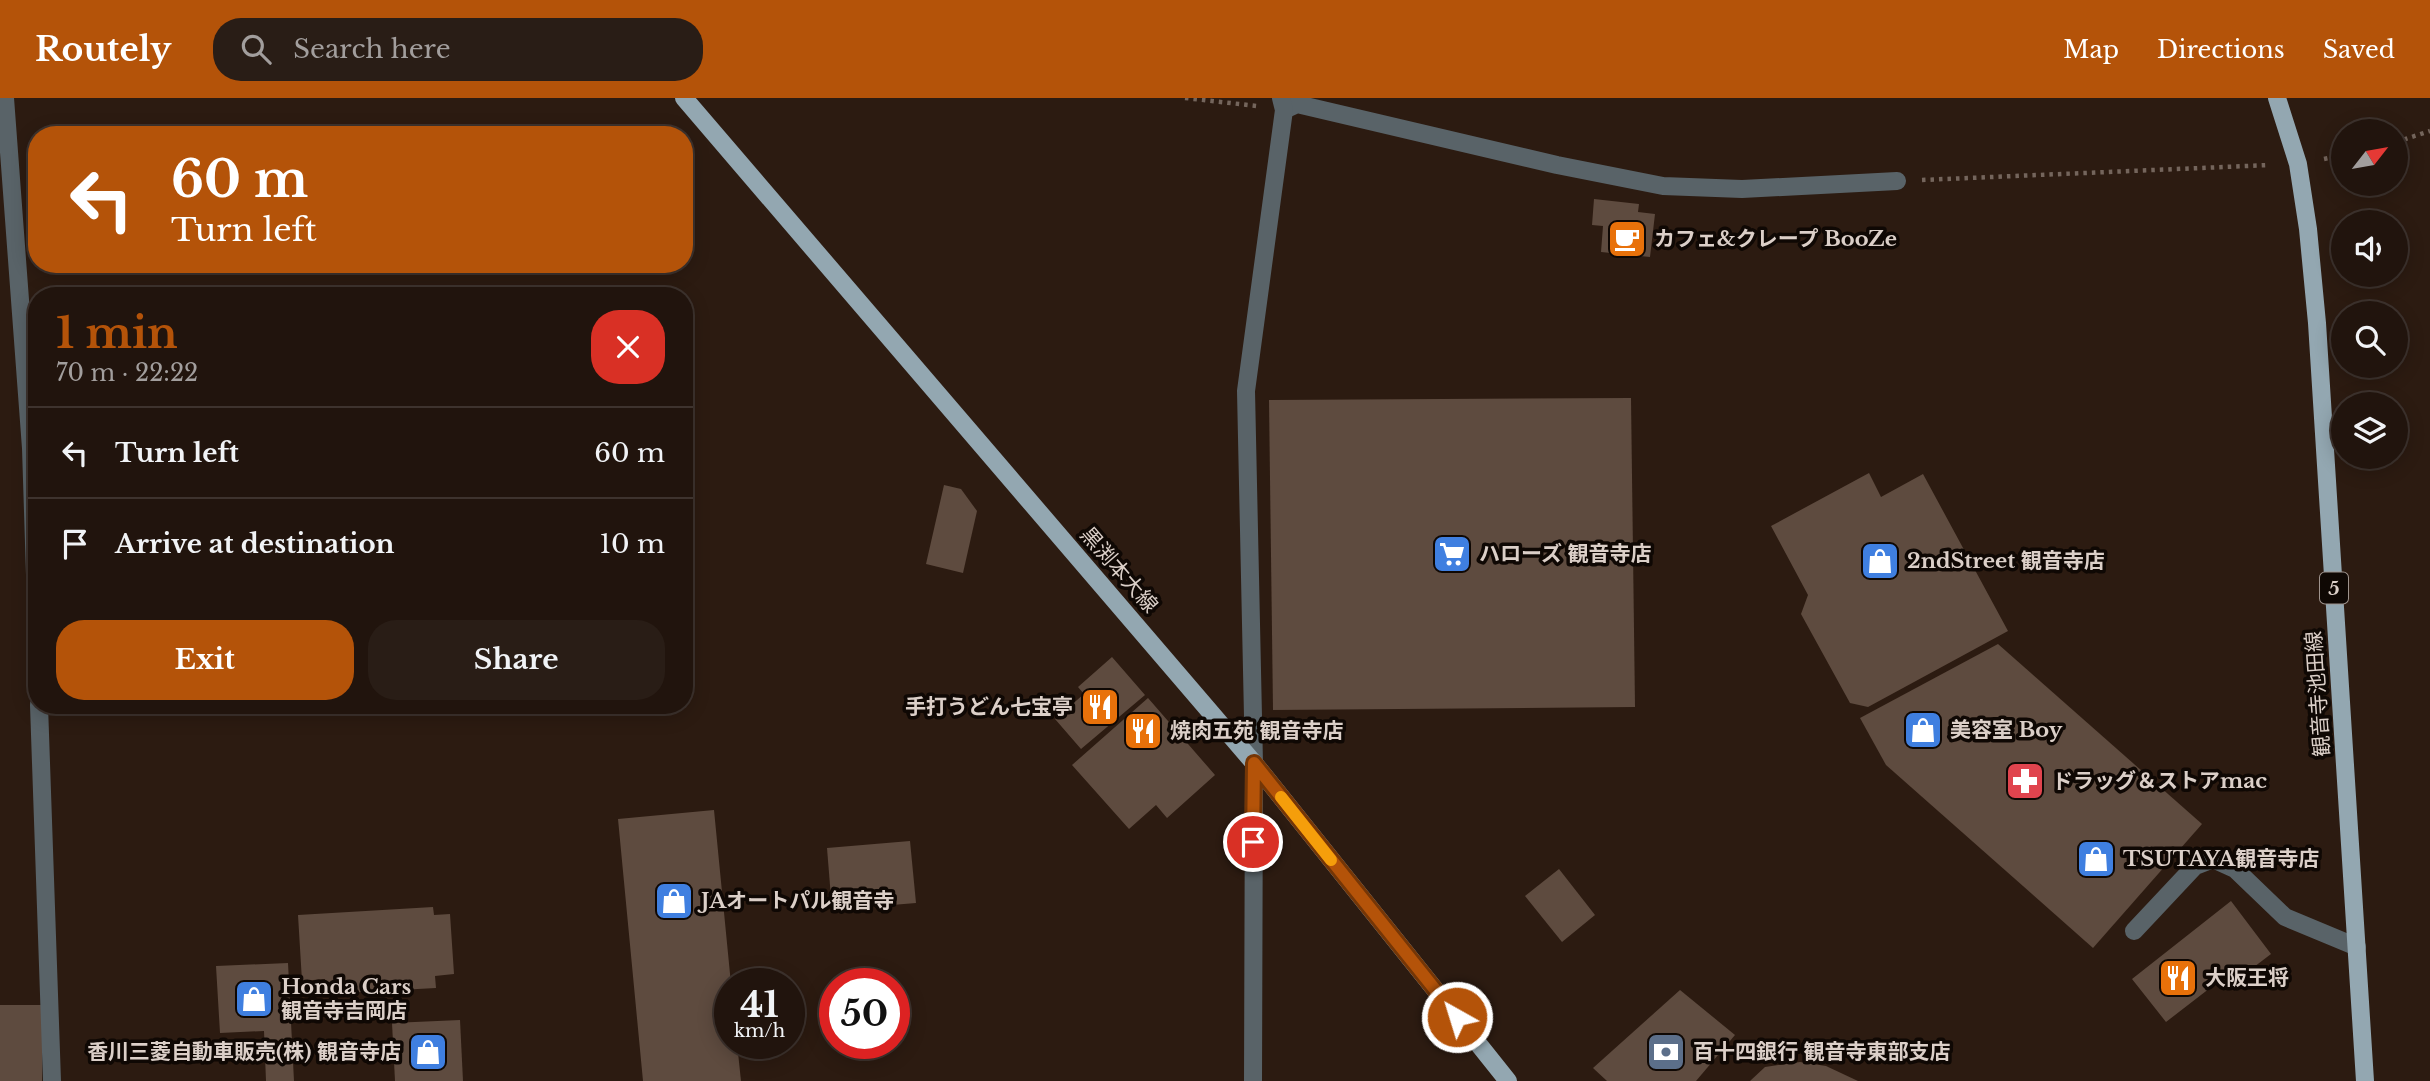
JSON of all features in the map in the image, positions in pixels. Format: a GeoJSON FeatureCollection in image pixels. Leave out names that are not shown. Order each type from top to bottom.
{"type":"FeatureCollection","features":[{"type":"Feature","properties":{"kind":"main road","name":"黒渕本大線"},"geometry":{"type":"LineString","coordinates":[[684,98],[1254,763],[1508,1081]]}},
{"type":"Feature","properties":{"kind":"main road","name":"観音寺池田線"},"geometry":{"type":"LineString","coordinates":[[2277,98],[2298,164],[2308,229],[2365,1081]]}},
{"type":"Feature","properties":{"kind":"street"},"geometry":{"type":"LineString","coordinates":[[5,98],[28,408]]}},
{"type":"Feature","properties":{"kind":"street"},"geometry":{"type":"LineString","coordinates":[[1253,1081],[1254,763],[1246,391],[1282,104],[1297,104],[1557,166],[1663,186],[1742,189],[1897,181]]}},
{"type":"Feature","properties":{"kind":"street"},"geometry":{"type":"LineString","coordinates":[[39,714],[52,1081]]}},
{"type":"Feature","properties":{"kind":"street"},"geometry":{"type":"LineString","coordinates":[[2134,931],[2194,866],[2213,859],[2235,869],[2285,916],[2357,947]]}},
{"type":"Feature","properties":{"kind":"path"},"geometry":{"type":"LineString","coordinates":[[1185,98],[1282,104]]}},
{"type":"Feature","properties":{"kind":"path"},"geometry":{"type":"LineString","coordinates":[[2408,138],[2430,131]]}},
{"type":"Feature","properties":{"kind":"path"},"geometry":{"type":"LineString","coordinates":[[1897,181],[2298,164],[2331,157]]}},
{"type":"Feature","properties":{"kind":"building","name":"カフェ&クレープ BooZe"},"geometry":{"type":"Polygon","coordinates":[[[1594,199],[1639,204],[1638,212],[1655,214],[1650,257],[1601,252],[1603,226],[1592,225],[1594,199]]]}},
{"type":"Feature","properties":{"kind":"building","name":"ハローズ 観音寺店"},"geometry":{"type":"Polygon","coordinates":[[[1631,398],[1635,707],[1273,710],[1269,400],[1631,398]]]}},
{"type":"Feature","properties":{"kind":"building","name":"2ndStreet 観音寺店"},"geometry":{"type":"Polygon","coordinates":[[[1869,473],[1881,497],[1923,474],[2008,631],[1868,707],[1850,703],[1801,614],[1808,595],[1771,526],[1869,473]]]}},
{"type":"Feature","properties":{"kind":"building"},"geometry":{"type":"Polygon","coordinates":[[[944,485],[961,489],[977,511],[963,573],[926,564],[944,485]]]}},
{"type":"Feature","properties":{"kind":"building"},"geometry":{"type":"Polygon","coordinates":[[[1998,644],[2202,824],[2093,948],[1886,765],[1860,718],[1998,644]]]}},
{"type":"Feature","properties":{"kind":"building","name":"手打うどん七宝亭"},"geometry":{"type":"Polygon","coordinates":[[[1112,657],[1145,695],[1081,749],[1055,719],[1084,694],[1078,687],[1112,657]]]}},
{"type":"Feature","properties":{"kind":"building","name":"焼肉五苑 観音寺店"},"geometry":{"type":"Polygon","coordinates":[[[1148,698],[1215,775],[1167,818],[1156,805],[1129,829],[1072,765],[1148,698]]]}},
{"type":"Feature","properties":{"kind":"building","name":"JAオートパル観音寺"},"geometry":{"type":"Polygon","coordinates":[[[714,810],[729,968],[714,968],[714,1059],[739,1059],[741,1081],[643,1081],[618,819],[714,810]]]}},
{"type":"Feature","properties":{"kind":"building"},"geometry":{"type":"Polygon","coordinates":[[[910,841],[916,903],[832,910],[827,848],[910,841]]]}},
{"type":"Feature","properties":{"kind":"building"},"geometry":{"type":"Polygon","coordinates":[[[1559,869],[1595,915],[1562,942],[1525,896],[1559,869]]]}},
{"type":"Feature","properties":{"kind":"building"},"geometry":{"type":"Polygon","coordinates":[[[2231,901],[2271,954],[2229,986],[2223,978],[2166,1022],[2132,979],[2231,901]]]}},
{"type":"Feature","properties":{"kind":"building"},"geometry":{"type":"Polygon","coordinates":[[[433,907],[434,915],[450,914],[454,974],[435,976],[436,988],[326,994],[325,979],[302,981],[298,915],[433,907]]]}},
{"type":"Feature","properties":{"kind":"building","name":"Honda Cars 観音寺吉岡店"},"geometry":{"type":"Polygon","coordinates":[[[288,963],[294,1081],[266,1081],[264,1031],[220,1033],[216,966],[288,963]]]}},
{"type":"Feature","properties":{"kind":"building","name":"百十四銀行 観音寺東部支店"},"geometry":{"type":"Polygon","coordinates":[[[1680,990],[1735,1035],[1696,1081],[1607,1081],[1593,1068],[1680,990]]]}},
{"type":"Feature","properties":{"kind":"building"},"geometry":{"type":"Polygon","coordinates":[[[0,1005],[42,1005],[42,1081],[0,1081],[0,1005]]]}},
{"type":"Feature","properties":{"kind":"building","name":"香川三菱自動車販売(株) 観音寺店"},"geometry":{"type":"Polygon","coordinates":[[[460,1020],[463,1081],[395,1081],[392,1023],[460,1020]]]}},
{"type":"Feature","properties":{"kind":"building"},"geometry":{"type":"Polygon","coordinates":[[[1800,1062],[1826,1066],[1858,1081],[1750,1081],[1765,1067],[1800,1062]]]}},
{"type":"Feature","properties":{"kind":"slow traffic"},"geometry":{"type":"LineString","coordinates":[[1281,797],[1331,860]]}},
{"type":"Feature","properties":{"kind":"place","name":"カフェ&クレープ BooZe"},"geometry":{"type":"Point","coordinates":[1627,239]}},
{"type":"Feature","properties":{"kind":"place","name":"ハローズ 観音寺店"},"geometry":{"type":"Point","coordinates":[1452,554]}},
{"type":"Feature","properties":{"kind":"place","name":"2ndStreet 観音寺店"},"geometry":{"type":"Point","coordinates":[1880,561]}},
{"type":"Feature","properties":{"kind":"place","name":"手打うどん七宝亭"},"geometry":{"type":"Point","coordinates":[1100,707]}},
{"type":"Feature","properties":{"kind":"place","name":"美容室 Boy"},"geometry":{"type":"Point","coordinates":[1923,730]}},
{"type":"Feature","properties":{"kind":"place","name":"焼肉五苑 観音寺店"},"geometry":{"type":"Point","coordinates":[1143,731]}},
{"type":"Feature","properties":{"kind":"place","name":"ドラッグ＆ストアmac"},"geometry":{"type":"Point","coordinates":[2025,781]}},
{"type":"Feature","properties":{"kind":"place","name":"TSUTAYA観音寺店"},"geometry":{"type":"Point","coordinates":[2096,859]}},
{"type":"Feature","properties":{"kind":"place","name":"JAオートパル観音寺"},"geometry":{"type":"Point","coordinates":[674,901]}},
{"type":"Feature","properties":{"kind":"place","name":"大阪王将"},"geometry":{"type":"Point","coordinates":[2178,978]}},
{"type":"Feature","properties":{"kind":"place","name":"Honda Cars 観音寺吉岡店"},"geometry":{"type":"Point","coordinates":[254,999]}},
{"type":"Feature","properties":{"kind":"place","name":"香川三菱自動車販売(株) 観音寺店"},"geometry":{"type":"Point","coordinates":[428,1052]}},
{"type":"Feature","properties":{"kind":"place","name":"百十四銀行 観音寺東部支店"},"geometry":{"type":"Point","coordinates":[1666,1052]}},
{"type":"Feature","properties":{"kind":"route"},"geometry":{"type":"LineString","coordinates":[[1253,842],[1254,763],[1457,1017]]}}]}
